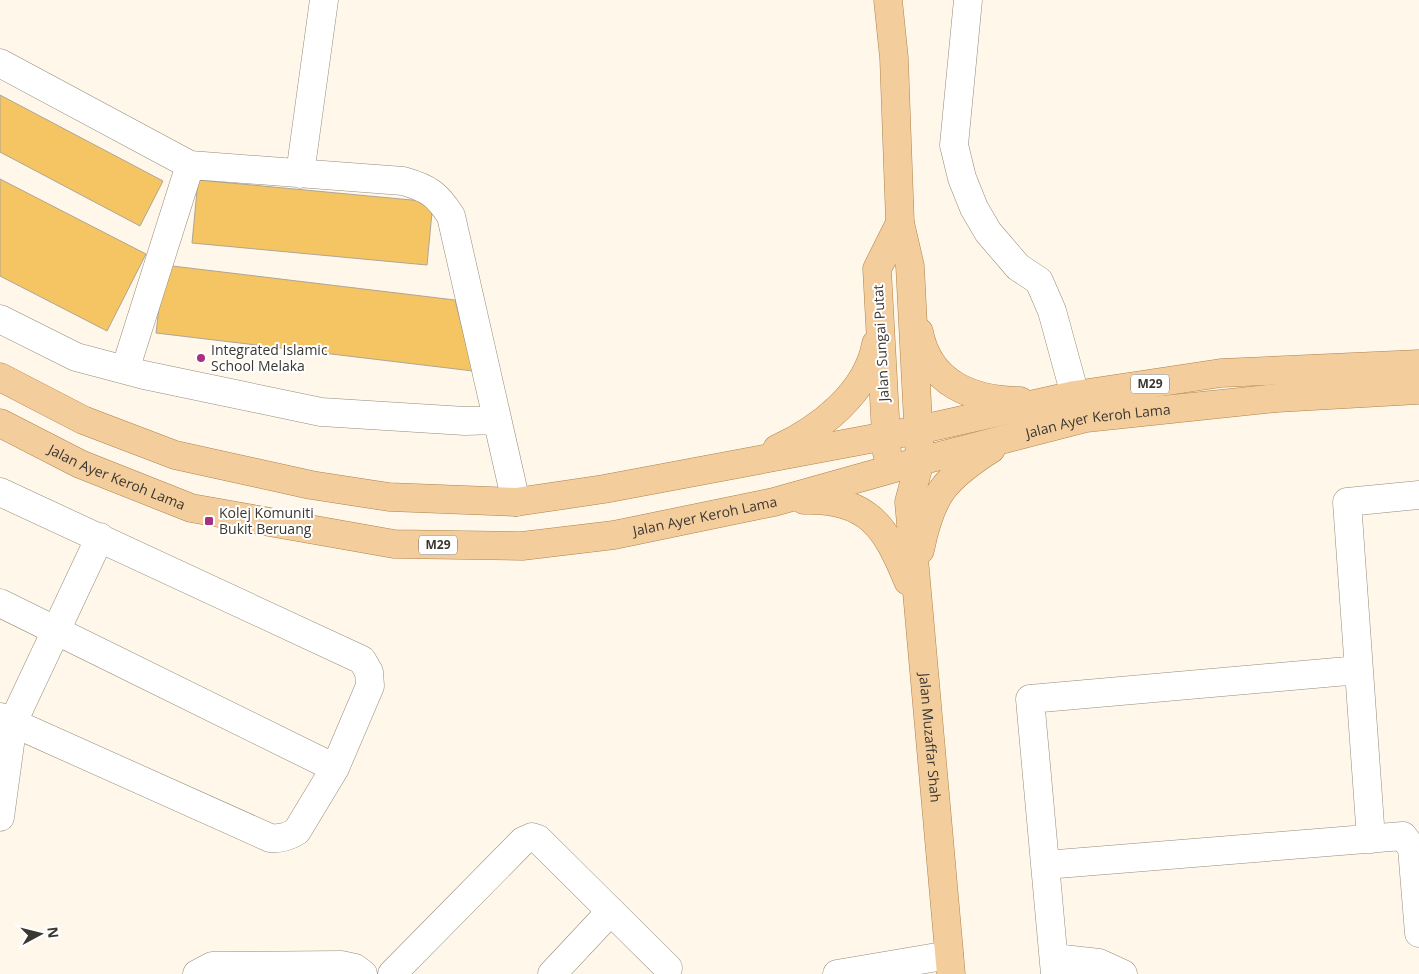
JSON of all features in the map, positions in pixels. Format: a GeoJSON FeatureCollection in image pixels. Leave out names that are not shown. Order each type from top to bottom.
{"type":"FeatureCollection","features":[{"type":"Feature","properties":{"kind":"main road","name":"Jalan Sungai Putat"},"geometry":{"type":"LineString","coordinates":[[888,0],[894,58],[900,223],[910,266],[920,460]]}},
{"type":"Feature","properties":{"kind":"main road","name":"Jalan Sungai Putat"},"geometry":{"type":"LineString","coordinates":[[888,469],[877,269],[900,223]]}},
{"type":"Feature","properties":{"kind":"main road"},"geometry":{"type":"LineString","coordinates":[[910,294],[921,342],[930,361],[943,379],[954,386],[980,396],[1039,403]]}},
{"type":"Feature","properties":{"kind":"main road"},"geometry":{"type":"LineString","coordinates":[[751,462],[794,441],[814,427],[849,397],[870,367],[880,323]]}},
{"type":"Feature","properties":{"kind":"main road","name":"Jalan Ayer Keroh Lama"},"geometry":{"type":"LineString","coordinates":[[0,377],[83,420],[175,456],[311,485],[389,497],[516,502],[604,489],[751,462],[918,430],[1075,395],[1221,373],[1419,364]]}},
{"type":"Feature","properties":{"kind":"main road","name":"Jalan Ayer Keroh Lama"},"geometry":{"type":"LineString","coordinates":[[0,423],[80,464],[191,508],[394,544],[522,546],[614,535],[774,502],[920,460],[1086,418],[1268,399],[1419,390]]}},
{"type":"Feature","properties":{"kind":"main road"},"geometry":{"type":"LineString","coordinates":[[916,591],[928,516],[944,486],[954,474],[992,449],[1036,430]]}},
{"type":"Feature","properties":{"kind":"main road","name":"Jalan Muzaffar Shah"},"geometry":{"type":"LineString","coordinates":[[920,460],[909,502],[950,964]]}},
{"type":"Feature","properties":{"kind":"main road","name":"Jalan Muzaffar Shah"},"geometry":{"type":"LineString","coordinates":[[888,469],[909,502]]}},
{"type":"Feature","properties":{"kind":"main road"},"geometry":{"type":"LineString","coordinates":[[774,502],[814,500],[859,508],[880,528],[892,544],[916,591]]}},
{"type":"Feature","properties":{"kind":"street"},"geometry":{"type":"LineString","coordinates":[[300,174],[324,0]]}},
{"type":"Feature","properties":{"kind":"street"},"geometry":{"type":"LineString","coordinates":[[968,0],[954,145],[962,178],[974,208],[988,232],[1018,267],[1039,281],[1052,311],[1075,395]]}},
{"type":"Feature","properties":{"kind":"street"},"geometry":{"type":"LineString","coordinates":[[0,64],[190,165],[403,181],[424,187],[440,198],[450,216],[516,502]]}},
{"type":"Feature","properties":{"kind":"street"},"geometry":{"type":"LineString","coordinates":[[125,370],[190,165]]}},
{"type":"Feature","properties":{"kind":"street"},"geometry":{"type":"LineString","coordinates":[[0,319],[76,357],[125,370],[321,412],[465,422],[497,420]]}},
{"type":"Feature","properties":{"kind":"street"},"geometry":{"type":"LineString","coordinates":[[0,492],[362,660],[369,672],[370,686],[335,768],[297,831],[289,836],[270,838],[7,719]]}},
{"type":"Feature","properties":{"kind":"street"},"geometry":{"type":"LineString","coordinates":[[1371,839],[1347,502],[1419,494]]}},
{"type":"Feature","properties":{"kind":"street"},"geometry":{"type":"LineString","coordinates":[[0,817],[7,719],[56,630],[100,537]]}},
{"type":"Feature","properties":{"kind":"street"},"geometry":{"type":"LineString","coordinates":[[0,603],[335,768]]}},
{"type":"Feature","properties":{"kind":"street"},"geometry":{"type":"LineString","coordinates":[[1123,974],[1099,963],[1054,966],[1030,699],[1359,670]]}},
{"type":"Feature","properties":{"kind":"street"},"geometry":{"type":"LineString","coordinates":[[1045,865],[1403,836],[1412,848],[1419,933]]}},
{"type":"Feature","properties":{"kind":"street"},"geometry":{"type":"LineString","coordinates":[[392,974],[522,841],[532,837],[538,839],[668,968]]}},
{"type":"Feature","properties":{"kind":"street"},"geometry":{"type":"LineString","coordinates":[[552,974],[611,911]]}},
{"type":"Feature","properties":{"kind":"street"},"geometry":{"type":"LineString","coordinates":[[837,974],[950,964]]}},
{"type":"Feature","properties":{"kind":"street"},"geometry":{"type":"LineString","coordinates":[[197,974],[212,966],[331,965],[355,968],[363,974]]}},
{"type":"Feature","properties":{"kind":"building"},"geometry":{"type":"Polygon","coordinates":[[[0,95],[163,181],[140,226],[0,152],[0,95]]]}},
{"type":"Feature","properties":{"kind":"building"},"geometry":{"type":"Polygon","coordinates":[[[0,179],[146,254],[107,331],[0,276],[0,179]]]}},
{"type":"Feature","properties":{"kind":"building"},"geometry":{"type":"Polygon","coordinates":[[[198,180],[433,202],[427,265],[192,243],[198,180]]]}},
{"type":"Feature","properties":{"kind":"building"},"geometry":{"type":"Polygon","coordinates":[[[164,265],[455,300],[473,371],[156,333],[164,265]]]}},
{"type":"Feature","properties":{"kind":"place","name":"Integrated Islamic School Melaka"},"geometry":{"type":"Point","coordinates":[201,358]}},
{"type":"Feature","properties":{"kind":"place","name":"Kolej Komuniti Bukit Beruang"},"geometry":{"type":"Point","coordinates":[209,521]}}]}
